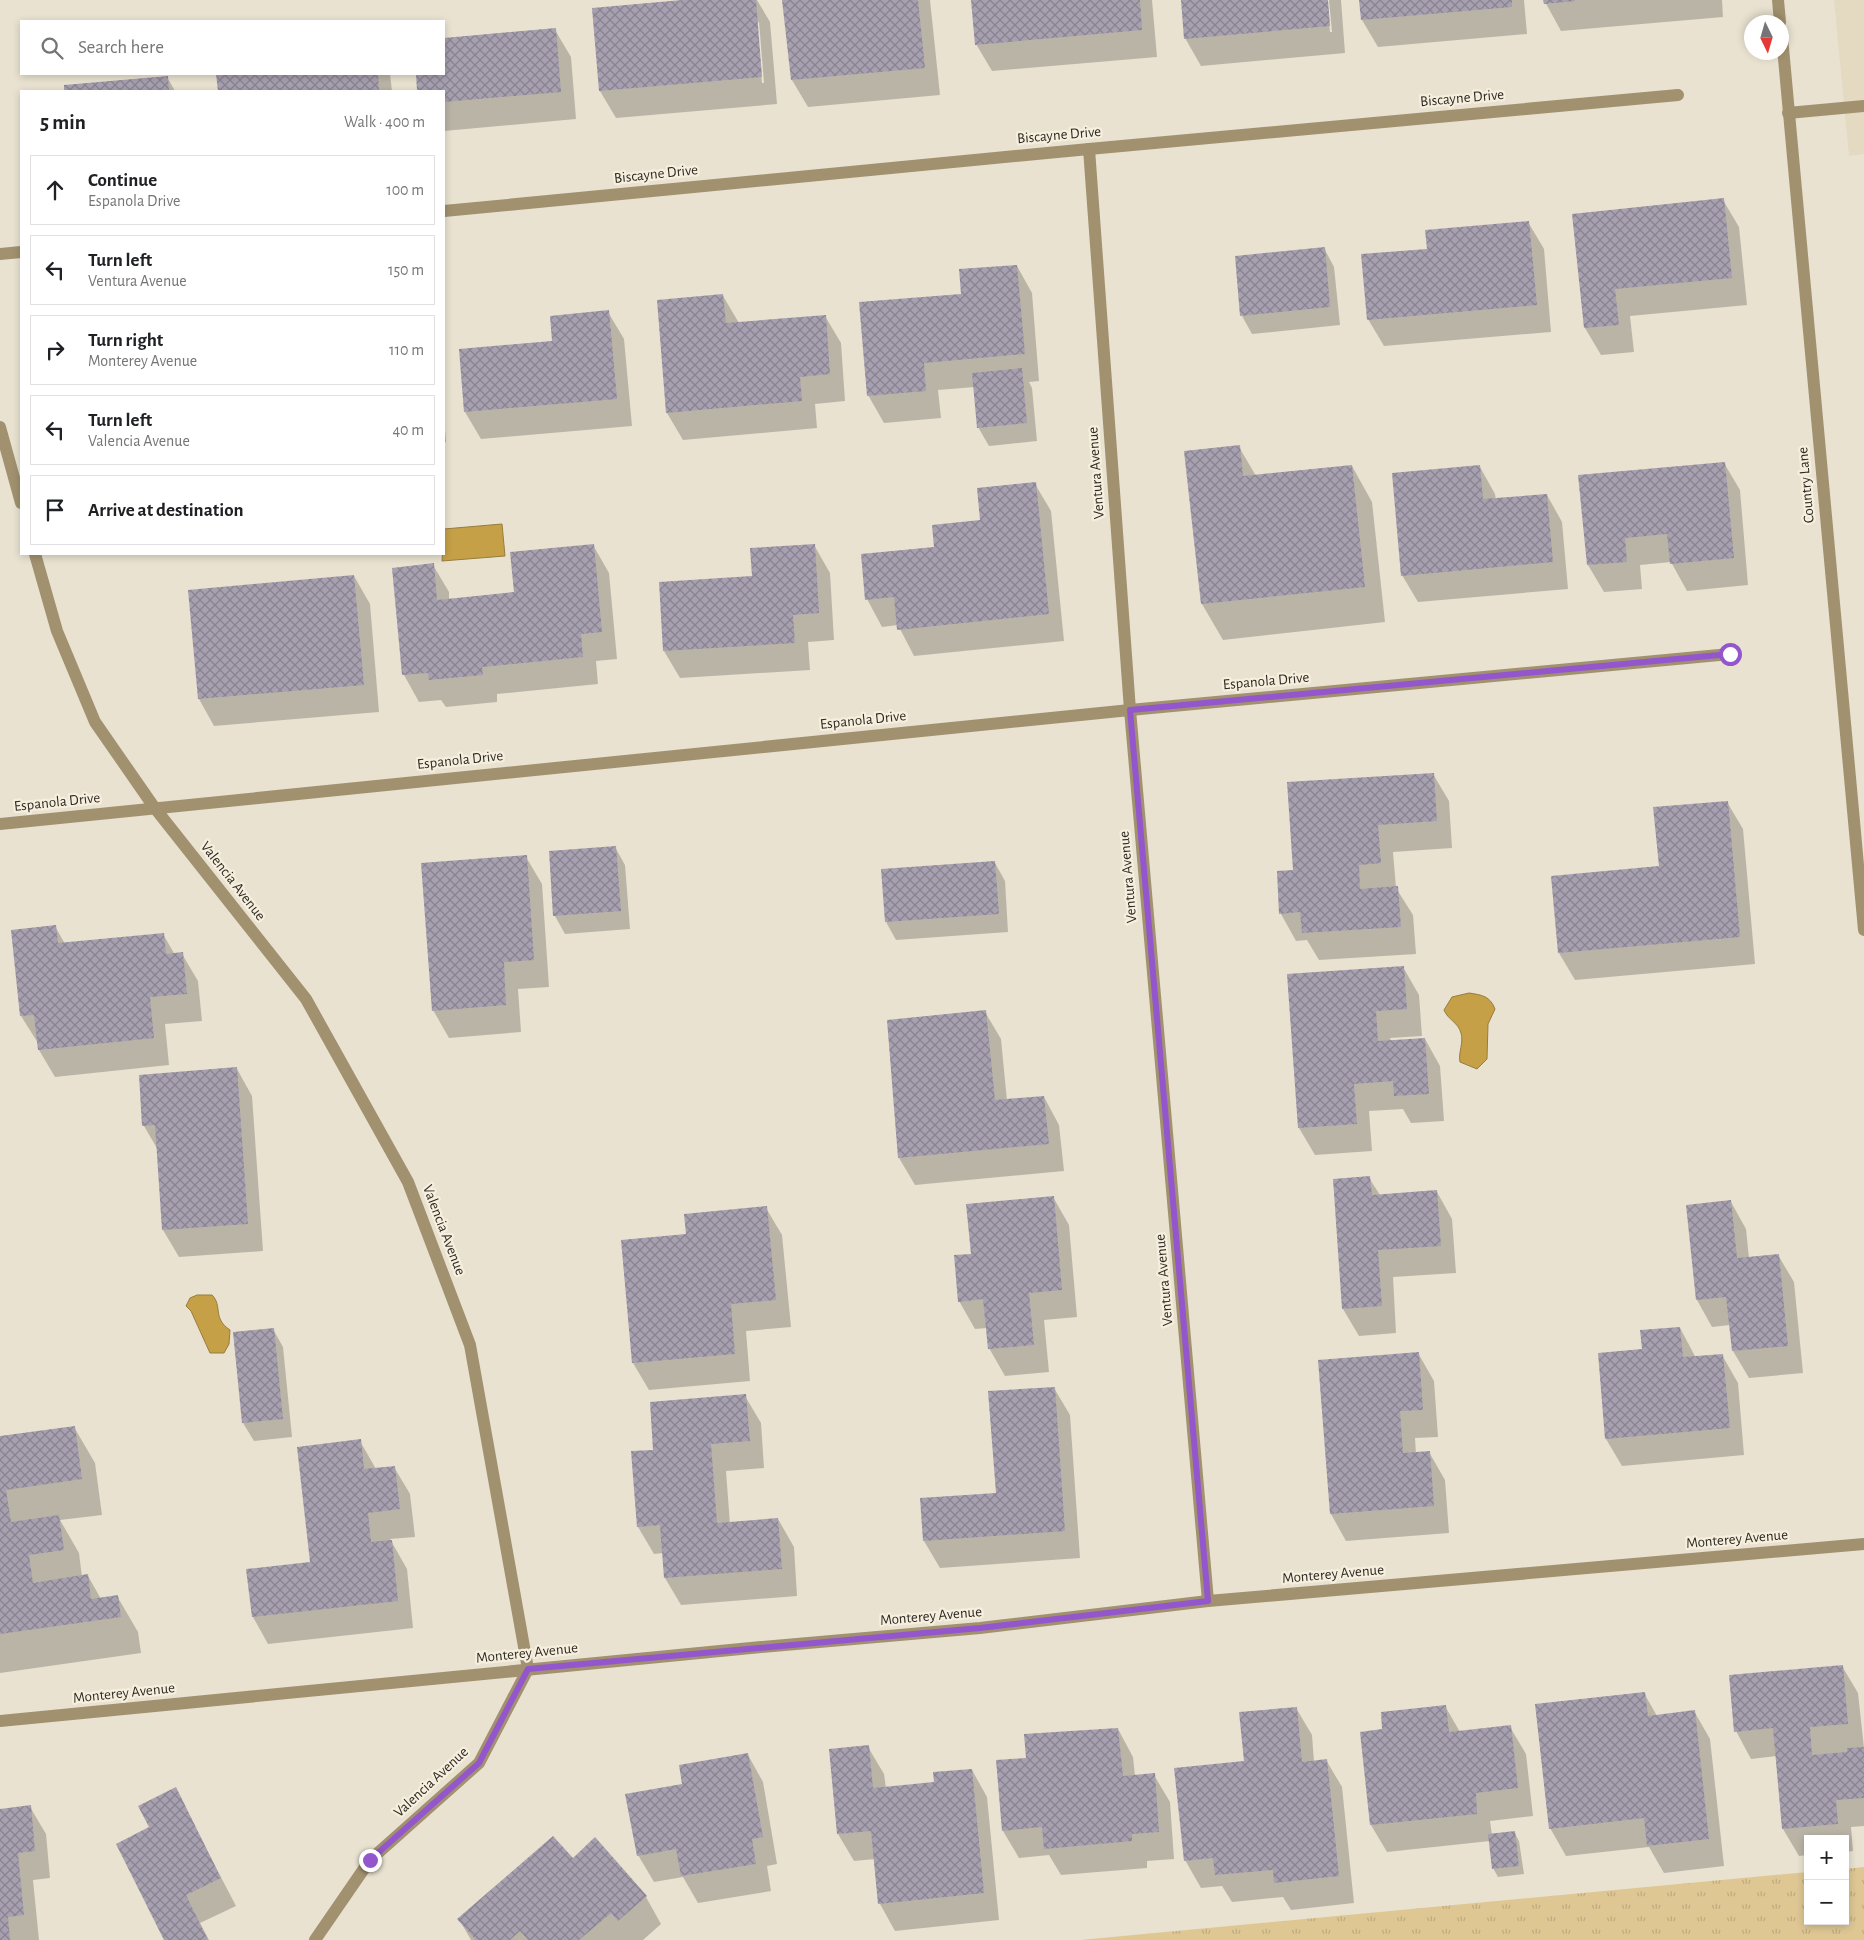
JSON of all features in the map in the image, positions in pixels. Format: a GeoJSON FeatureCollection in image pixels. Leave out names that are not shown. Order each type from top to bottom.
{"type":"FeatureCollection","features":[{"type":"Feature","properties":{"kind":"street"},"geometry":{"type":"LineString","coordinates":[[1778,0],[1779,15]]}},
{"type":"Feature","properties":{"kind":"street","name":"Country Lane"},"geometry":{"type":"LineString","coordinates":[[1784,60],[1864,930]]}},
{"type":"Feature","properties":{"kind":"street","name":"Biscayne Drive"},"geometry":{"type":"LineString","coordinates":[[445,211],[1089,148],[1678,95]]}},
{"type":"Feature","properties":{"kind":"street"},"geometry":{"type":"LineString","coordinates":[[1788,113],[1864,106]]}},
{"type":"Feature","properties":{"kind":"street","name":"Ventura Avenue"},"geometry":{"type":"LineString","coordinates":[[1089,148],[1130,710],[1208,1601]]}},
{"type":"Feature","properties":{"kind":"street"},"geometry":{"type":"LineString","coordinates":[[0,254],[20,252]]}},
{"type":"Feature","properties":{"kind":"street"},"geometry":{"type":"LineString","coordinates":[[0,427],[20,499]]}},
{"type":"Feature","properties":{"kind":"street","name":"Valencia Avenue"},"geometry":{"type":"LineString","coordinates":[[36,555],[57,631],[96,722],[154,807],[306,999],[408,1182],[470,1345],[528,1669],[479,1763],[370,1860],[315,1940]]}},
{"type":"Feature","properties":{"kind":"street","name":"Espanola Drive"},"geometry":{"type":"LineString","coordinates":[[0,824],[1130,710],[1730,654]]}},
{"type":"Feature","properties":{"kind":"street","name":"Monterey Avenue"},"geometry":{"type":"LineString","coordinates":[[0,1721],[528,1669],[980,1628],[1208,1601],[1864,1544]]}},
{"type":"Feature","properties":{"kind":"shaded area"},"geometry":{"type":"Polygon","coordinates":[[[1834,0],[1864,0],[1864,154],[1849,156],[1834,0]]]}},
{"type":"Feature","properties":{"kind":"shaded area"},"geometry":{"type":"Polygon","coordinates":[[[502,524],[505,556],[442,561],[442,555],[445,555],[445,529],[502,524]]]}},
{"type":"Feature","properties":{"kind":"shaded area"},"geometry":{"type":"Polygon","coordinates":[[[1469,993],[1485,997],[1491,1001],[1495,1009],[1488,1024],[1487,1059],[1477,1069],[1460,1062],[1461,1033],[1458,1026],[1444,1010],[1452,997],[1469,993]]]}},
{"type":"Feature","properties":{"kind":"shaded area"},"geometry":{"type":"Polygon","coordinates":[[[197,1295],[212,1295],[217,1303],[221,1321],[230,1330],[229,1344],[224,1353],[210,1353],[191,1311],[186,1306],[190,1298],[197,1295]]]}},
{"type":"Feature","properties":{"kind":"green space"},"geometry":{"type":"Polygon","coordinates":[[[1864,1867],[1864,1940],[1080,1940],[1804,1872],[1804,1925],[1849,1925],[1849,1869],[1864,1867]]]}},
{"type":"Feature","properties":{"kind":"building"},"geometry":{"type":"Polygon","coordinates":[[[682,0],[756,0],[762,77],[599,91],[592,8],[682,0]]]}},
{"type":"Feature","properties":{"kind":"building"},"geometry":{"type":"Polygon","coordinates":[[[782,0],[918,0],[925,68],[791,80],[782,0]]]}},
{"type":"Feature","properties":{"kind":"building"},"geometry":{"type":"Polygon","coordinates":[[[971,0],[1140,0],[1142,30],[975,45],[971,0]]]}},
{"type":"Feature","properties":{"kind":"building"},"geometry":{"type":"Polygon","coordinates":[[[1181,0],[1328,0],[1330,26],[1184,39],[1181,0]]]}},
{"type":"Feature","properties":{"kind":"building"},"geometry":{"type":"Polygon","coordinates":[[[1359,0],[1512,0],[1512,7],[1361,20],[1359,0]]]}},
{"type":"Feature","properties":{"kind":"building"},"geometry":{"type":"Polygon","coordinates":[[[1543,0],[1575,0],[1575,1],[1544,4],[1543,0]]]}},
{"type":"Feature","properties":{"kind":"building"},"geometry":{"type":"Polygon","coordinates":[[[556,28],[561,92],[445,102],[445,90],[417,90],[416,75],[445,75],[445,38],[556,28]]]}},
{"type":"Feature","properties":{"kind":"building"},"geometry":{"type":"Polygon","coordinates":[[[216,75],[378,75],[379,90],[218,90],[216,75]]]}},
{"type":"Feature","properties":{"kind":"building"},"geometry":{"type":"Polygon","coordinates":[[[168,76],[169,90],[64,90],[64,85],[168,76]]]}},
{"type":"Feature","properties":{"kind":"building"},"geometry":{"type":"Polygon","coordinates":[[[1724,198],[1732,278],[1615,289],[1619,325],[1584,328],[1572,214],[1724,198]]]}},
{"type":"Feature","properties":{"kind":"building"},"geometry":{"type":"Polygon","coordinates":[[[1529,221],[1537,305],[1367,320],[1361,254],[1427,249],[1425,230],[1529,221]]]}},
{"type":"Feature","properties":{"kind":"building"},"geometry":{"type":"Polygon","coordinates":[[[1325,247],[1330,307],[1240,316],[1235,256],[1325,247]]]}},
{"type":"Feature","properties":{"kind":"building"},"geometry":{"type":"Polygon","coordinates":[[[1017,265],[1025,354],[924,363],[926,391],[867,396],[859,302],[961,294],[959,269],[1017,265]]]}},
{"type":"Feature","properties":{"kind":"building"},"geometry":{"type":"Polygon","coordinates":[[[723,294],[726,323],[826,315],[830,374],[800,377],[802,401],[666,413],[657,300],[723,294]]]}},
{"type":"Feature","properties":{"kind":"building"},"geometry":{"type":"Polygon","coordinates":[[[609,310],[617,399],[464,412],[459,349],[552,341],[550,316],[609,310]]]}},
{"type":"Feature","properties":{"kind":"building"},"geometry":{"type":"Polygon","coordinates":[[[1022,368],[1027,423],[977,428],[972,373],[1022,368]]]}},
{"type":"Feature","properties":{"kind":"building"},"geometry":{"type":"Polygon","coordinates":[[[1240,445],[1243,476],[1352,465],[1365,587],[1201,604],[1184,451],[1240,445]]]}},
{"type":"Feature","properties":{"kind":"building"},"geometry":{"type":"Polygon","coordinates":[[[1725,462],[1734,558],[1670,564],[1667,534],[1625,538],[1627,562],[1587,565],[1578,475],[1725,462]]]}},
{"type":"Feature","properties":{"kind":"building"},"geometry":{"type":"Polygon","coordinates":[[[1480,465],[1483,499],[1547,494],[1553,562],[1401,576],[1392,473],[1480,465]]]}},
{"type":"Feature","properties":{"kind":"building"},"geometry":{"type":"Polygon","coordinates":[[[1036,482],[1049,614],[897,630],[894,597],[865,600],[861,554],[934,547],[932,525],[980,520],[977,488],[1036,482]]]}},
{"type":"Feature","properties":{"kind":"building"},"geometry":{"type":"Polygon","coordinates":[[[594,544],[602,632],[581,634],[583,657],[482,667],[483,675],[429,680],[428,673],[402,675],[392,568],[434,563],[437,600],[514,592],[510,552],[594,544]]]}},
{"type":"Feature","properties":{"kind":"building"},"geometry":{"type":"Polygon","coordinates":[[[815,544],[819,613],[793,615],[795,643],[663,651],[659,582],[752,576],[750,548],[815,544]]]}},
{"type":"Feature","properties":{"kind":"building"},"geometry":{"type":"Polygon","coordinates":[[[354,575],[364,685],[198,699],[188,590],[354,575]]]}},
{"type":"Feature","properties":{"kind":"building"},"geometry":{"type":"Polygon","coordinates":[[[1434,773],[1437,821],[1378,825],[1381,863],[1359,865],[1360,889],[1398,886],[1401,927],[1302,933],[1300,912],[1279,914],[1277,871],[1293,870],[1287,782],[1434,773]]]}},
{"type":"Feature","properties":{"kind":"building"},"geometry":{"type":"Polygon","coordinates":[[[1728,801],[1740,937],[1558,953],[1551,876],[1659,866],[1653,807],[1728,801]]]}},
{"type":"Feature","properties":{"kind":"building"},"geometry":{"type":"Polygon","coordinates":[[[616,846],[621,911],[553,916],[549,851],[616,846]]]}},
{"type":"Feature","properties":{"kind":"building"},"geometry":{"type":"Polygon","coordinates":[[[527,855],[534,960],[504,962],[506,1005],[432,1011],[421,863],[527,855]]]}},
{"type":"Feature","properties":{"kind":"building"},"geometry":{"type":"Polygon","coordinates":[[[995,861],[999,914],[885,922],[881,869],[995,861]]]}},
{"type":"Feature","properties":{"kind":"building"},"geometry":{"type":"Polygon","coordinates":[[[56,925],[58,943],[164,933],[166,954],[183,952],[187,994],[150,997],[154,1038],[38,1050],[34,1015],[20,1016],[11,930],[56,925]]]}},
{"type":"Feature","properties":{"kind":"building"},"geometry":{"type":"Polygon","coordinates":[[[1404,966],[1407,1009],[1376,1011],[1378,1041],[1425,1038],[1429,1094],[1394,1096],[1393,1081],[1354,1084],[1357,1124],[1298,1128],[1287,974],[1404,966]]]}},
{"type":"Feature","properties":{"kind":"building"},"geometry":{"type":"Polygon","coordinates":[[[986,1010],[995,1100],[1044,1096],[1049,1144],[898,1158],[887,1020],[986,1010]]]}},
{"type":"Feature","properties":{"kind":"building"},"geometry":{"type":"Polygon","coordinates":[[[237,1067],[248,1224],[162,1230],[155,1125],[142,1126],[139,1075],[237,1067]]]}},
{"type":"Feature","properties":{"kind":"building"},"geometry":{"type":"Polygon","coordinates":[[[1370,1176],[1372,1195],[1437,1190],[1441,1246],[1378,1250],[1382,1306],[1342,1309],[1333,1179],[1370,1176]]]}},
{"type":"Feature","properties":{"kind":"building"},"geometry":{"type":"Polygon","coordinates":[[[1054,1196],[1062,1290],[1029,1293],[1034,1345],[988,1349],[983,1299],[958,1302],[954,1255],[971,1254],[966,1204],[1054,1196]]]}},
{"type":"Feature","properties":{"kind":"building"},"geometry":{"type":"Polygon","coordinates":[[[1731,1200],[1737,1258],[1779,1254],[1788,1346],[1732,1351],[1726,1297],[1696,1300],[1686,1205],[1731,1200]]]}},
{"type":"Feature","properties":{"kind":"building"},"geometry":{"type":"Polygon","coordinates":[[[767,1206],[776,1300],[731,1304],[735,1354],[632,1363],[621,1240],[686,1234],[684,1214],[767,1206]]]}},
{"type":"Feature","properties":{"kind":"building"},"geometry":{"type":"Polygon","coordinates":[[[1680,1327],[1683,1357],[1723,1354],[1730,1428],[1605,1439],[1598,1353],[1642,1349],[1640,1330],[1680,1327]]]}},
{"type":"Feature","properties":{"kind":"building"},"geometry":{"type":"Polygon","coordinates":[[[274,1328],[283,1419],[242,1423],[233,1332],[274,1328]]]}},
{"type":"Feature","properties":{"kind":"building"},"geometry":{"type":"Polygon","coordinates":[[[1419,1352],[1423,1410],[1400,1411],[1403,1453],[1430,1451],[1434,1506],[1330,1514],[1318,1360],[1419,1352]]]}},
{"type":"Feature","properties":{"kind":"building"},"geometry":{"type":"Polygon","coordinates":[[[1055,1387],[1065,1531],[923,1541],[920,1498],[996,1493],[988,1391],[1055,1387]]]}},
{"type":"Feature","properties":{"kind":"building"},"geometry":{"type":"Polygon","coordinates":[[[746,1394],[750,1441],[711,1444],[717,1523],[778,1518],[782,1569],[664,1578],[660,1525],[637,1527],[631,1451],[653,1450],[650,1402],[746,1394]]]}},
{"type":"Feature","properties":{"kind":"building"},"geometry":{"type":"Polygon","coordinates":[[[75,1426],[82,1479],[6,1490],[11,1522],[59,1515],[64,1550],[29,1555],[33,1583],[88,1574],[91,1599],[118,1595],[121,1617],[0,1634],[0,1436],[75,1426]]]}},
{"type":"Feature","properties":{"kind":"building"},"geometry":{"type":"Polygon","coordinates":[[[361,1439],[364,1469],[395,1466],[400,1509],[368,1513],[371,1542],[392,1540],[398,1601],[252,1617],[246,1569],[310,1562],[297,1447],[361,1439]]]}},
{"type":"Feature","properties":{"kind":"building"},"geometry":{"type":"Polygon","coordinates":[[[1843,1665],[1848,1724],[1810,1727],[1812,1755],[1847,1752],[1847,1748],[1864,1747],[1864,1798],[1836,1800],[1838,1824],[1782,1829],[1773,1728],[1734,1732],[1729,1675],[1843,1665]]]}},
{"type":"Feature","properties":{"kind":"building"},"geometry":{"type":"Polygon","coordinates":[[[1645,1692],[1648,1716],[1695,1710],[1709,1839],[1647,1846],[1644,1818],[1549,1829],[1535,1704],[1645,1692]]]}},
{"type":"Feature","properties":{"kind":"building"},"geometry":{"type":"Polygon","coordinates":[[[1446,1705],[1449,1732],[1511,1725],[1518,1788],[1476,1793],[1477,1814],[1370,1825],[1360,1732],[1382,1729],[1381,1712],[1446,1705]]]}},
{"type":"Feature","properties":{"kind":"building"},"geometry":{"type":"Polygon","coordinates":[[[1297,1707],[1302,1762],[1327,1759],[1339,1876],[1274,1883],[1273,1870],[1215,1875],[1213,1858],[1184,1861],[1174,1768],[1244,1761],[1239,1712],[1297,1707]]]}},
{"type":"Feature","properties":{"kind":"building"},"geometry":{"type":"Polygon","coordinates":[[[1118,1728],[1123,1776],[1155,1773],[1159,1832],[1132,1834],[1132,1841],[1044,1849],[1042,1827],[1002,1831],[996,1760],[1026,1758],[1024,1734],[1118,1728]]]}},
{"type":"Feature","properties":{"kind":"building"},"geometry":{"type":"Polygon","coordinates":[[[869,1745],[873,1788],[934,1782],[933,1772],[972,1769],[984,1893],[878,1904],[871,1831],[837,1834],[829,1749],[869,1745]]]}},
{"type":"Feature","properties":{"kind":"building"},"geometry":{"type":"Polygon","coordinates":[[[748,1753],[763,1837],[752,1839],[756,1864],[681,1876],[676,1849],[637,1856],[625,1794],[682,1784],[679,1765],[748,1753]]]}},
{"type":"Feature","properties":{"kind":"building"},"geometry":{"type":"Polygon","coordinates":[[[176,1787],[221,1878],[186,1895],[208,1940],[164,1940],[116,1844],[149,1827],[138,1806],[176,1787]]]}},
{"type":"Feature","properties":{"kind":"building"},"geometry":{"type":"Polygon","coordinates":[[[31,1805],[35,1851],[18,1853],[24,1915],[8,1917],[10,1940],[0,1940],[0,1809],[31,1805]]]}},
{"type":"Feature","properties":{"kind":"building"},"geometry":{"type":"Polygon","coordinates":[[[1515,1831],[1519,1866],[1492,1869],[1488,1834],[1515,1831]]]}},
{"type":"Feature","properties":{"kind":"building"},"geometry":{"type":"Polygon","coordinates":[[[553,1836],[573,1858],[595,1837],[647,1896],[618,1921],[611,1913],[579,1940],[528,1940],[520,1931],[510,1940],[476,1940],[457,1919],[553,1836]]]}},
{"type":"Feature","properties":{"kind":"route"},"geometry":{"type":"LineString","coordinates":[[370,1860],[479,1763],[528,1669],[980,1628],[1208,1601],[1130,710],[1730,654]]}}]}
